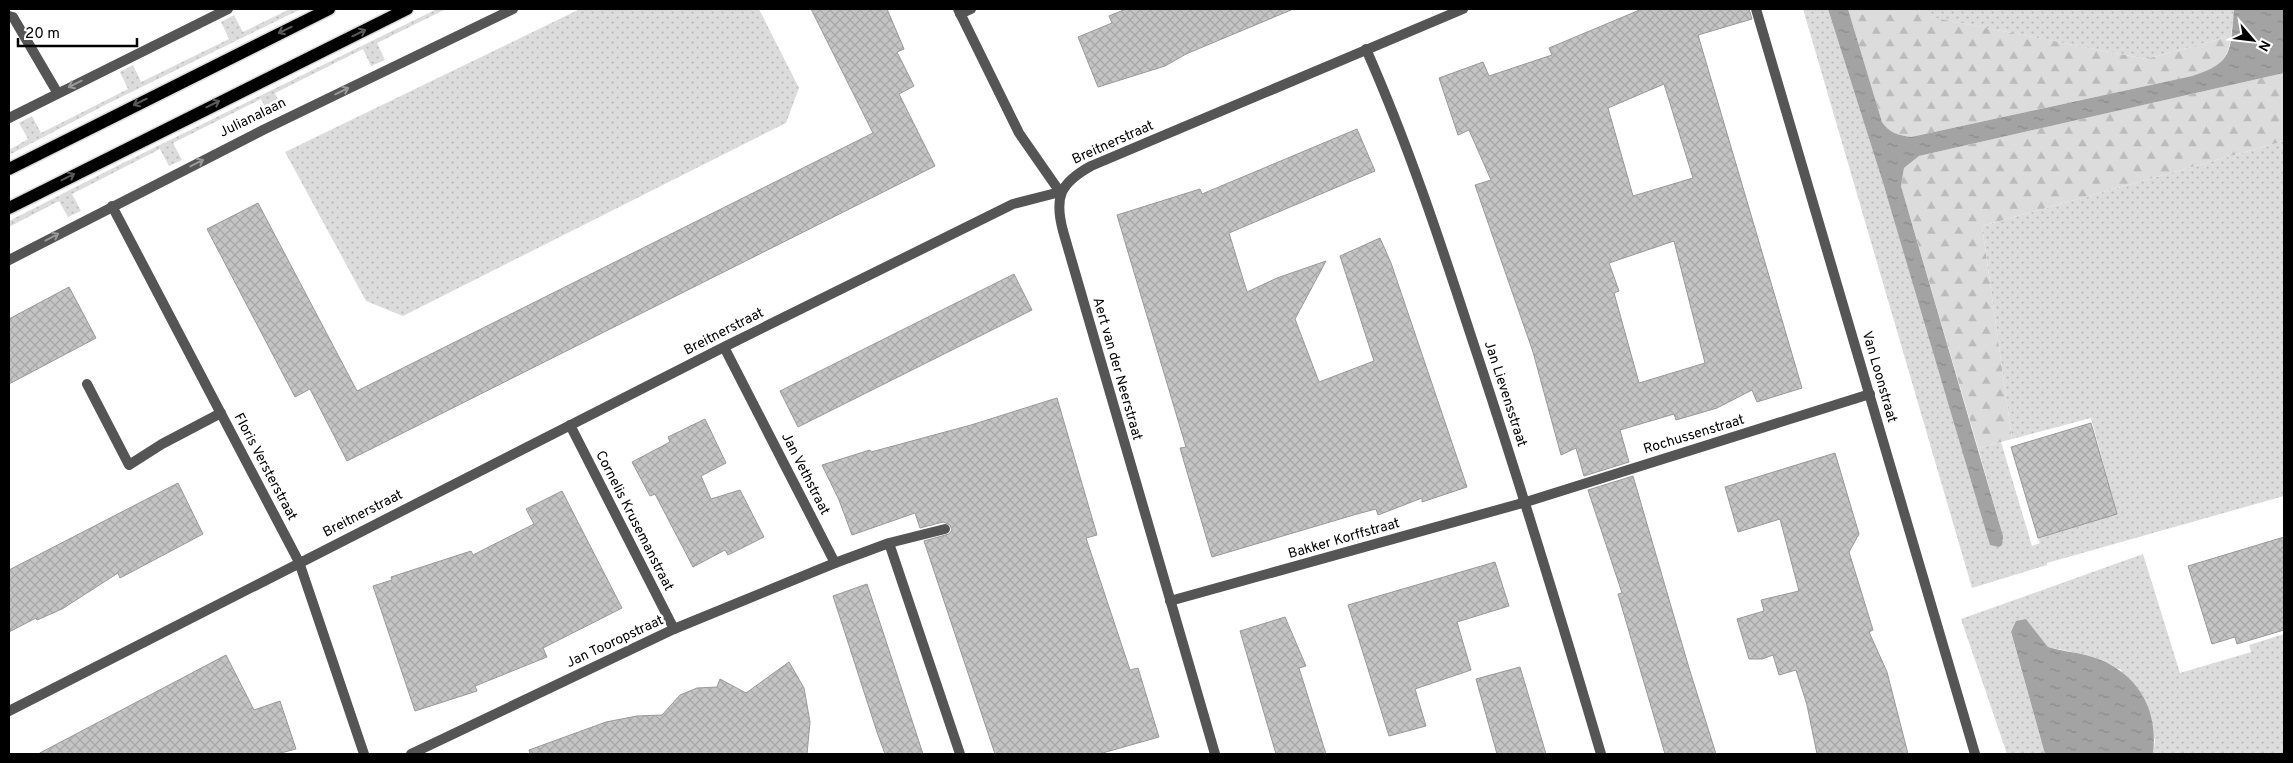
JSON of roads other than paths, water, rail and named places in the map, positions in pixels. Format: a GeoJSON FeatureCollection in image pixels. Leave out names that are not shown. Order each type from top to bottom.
{"type":"FeatureCollection","features":[{"type":"Feature","properties":{"kind":"main road"},"geometry":{"type":"LineString","coordinates":[[9,169],[329,9]]}},
{"type":"Feature","properties":{"kind":"main road"},"geometry":{"type":"LineString","coordinates":[[9,208],[407,9]]}},
{"type":"Feature","properties":{"kind":"street"},"geometry":{"type":"LineString","coordinates":[[9,118],[57,92],[228,9]]}},
{"type":"Feature","properties":{"kind":"street","name":"Julianalaan"},"geometry":{"type":"LineString","coordinates":[[9,260],[263,130],[514,9]]}},
{"type":"Feature","properties":{"kind":"street"},"geometry":{"type":"LineString","coordinates":[[971,9],[959,11],[1019,133],[1060,192]]}},
{"type":"Feature","properties":{"kind":"street","name":"Breitnerstraat"},"geometry":{"type":"LineString","coordinates":[[9,711],[724,347],[1013,204],[1060,192],[1074,175],[1091,166],[1463,9]]}},
{"type":"Feature","properties":{"kind":"street","name":"Van Loonstraat"},"geometry":{"type":"LineString","coordinates":[[1756,9],[1975,754]]}},
{"type":"Feature","properties":{"kind":"street"},"geometry":{"type":"LineString","coordinates":[[9,16],[13,17],[57,92]]}},
{"type":"Feature","properties":{"kind":"street","name":"Jan Lievensstraat"},"geometry":{"type":"LineString","coordinates":[[1366,49],[1392,108],[1426,198],[1526,502],[1601,754]]}},
{"type":"Feature","properties":{"kind":"street","name":"Aert van der Neerstraat"},"geometry":{"type":"LineString","coordinates":[[1060,192],[1058,211],[1063,231],[1215,754]]}},
{"type":"Feature","properties":{"kind":"street","name":"Floris Versterstraat"},"geometry":{"type":"LineString","coordinates":[[112,206],[299,562],[364,754]]}},
{"type":"Feature","properties":{"kind":"street","name":"Jan Vethstraat"},"geometry":{"type":"LineString","coordinates":[[724,347],[835,563]]}},
{"type":"Feature","properties":{"kind":"street"},"geometry":{"type":"LineString","coordinates":[[87,384],[129,465],[162,444],[221,413]]}},
{"type":"Feature","properties":{"kind":"street","name":"Rochussenstraat"},"geometry":{"type":"LineString","coordinates":[[1526,502],[1870,394]]}},
{"type":"Feature","properties":{"kind":"street","name":"Cornelis Krusemanstraat"},"geometry":{"type":"LineString","coordinates":[[570,425],[674,629]]}},
{"type":"Feature","properties":{"kind":"street","name":"Bakker Korffstraat"},"geometry":{"type":"LineString","coordinates":[[1170,601],[1526,502]]}},
{"type":"Feature","properties":{"kind":"street"},"geometry":{"type":"LineString","coordinates":[[835,563],[888,544],[945,529]]}},
{"type":"Feature","properties":{"kind":"street"},"geometry":{"type":"LineString","coordinates":[[888,544],[960,754]]}},
{"type":"Feature","properties":{"kind":"street","name":"Jan Tooropstraat"},"geometry":{"type":"LineString","coordinates":[[411,754],[674,629],[835,563]]}},
{"type":"Feature","properties":{"kind":"water"},"geometry":{"type":"Polygon","coordinates":[[[1828,9],[1848,9],[1882,122],[1894,133],[1911,137],[2192,76],[2216,66],[2228,53],[2232,35],[2234,9],[2284,9],[2284,73],[1919,156],[1904,168],[1901,186],[2003,536],[2002,545],[1999,547],[1990,545],[1884,186],[1828,9]]]}},
{"type":"Feature","properties":{"kind":"water"},"geometry":{"type":"Polygon","coordinates":[[[2026,619],[2048,647],[2086,655],[2103,661],[2118,669],[2130,679],[2140,691],[2152,720],[2154,736],[2153,754],[2045,754],[2011,632],[2016,621],[2026,619]]]}}]}
